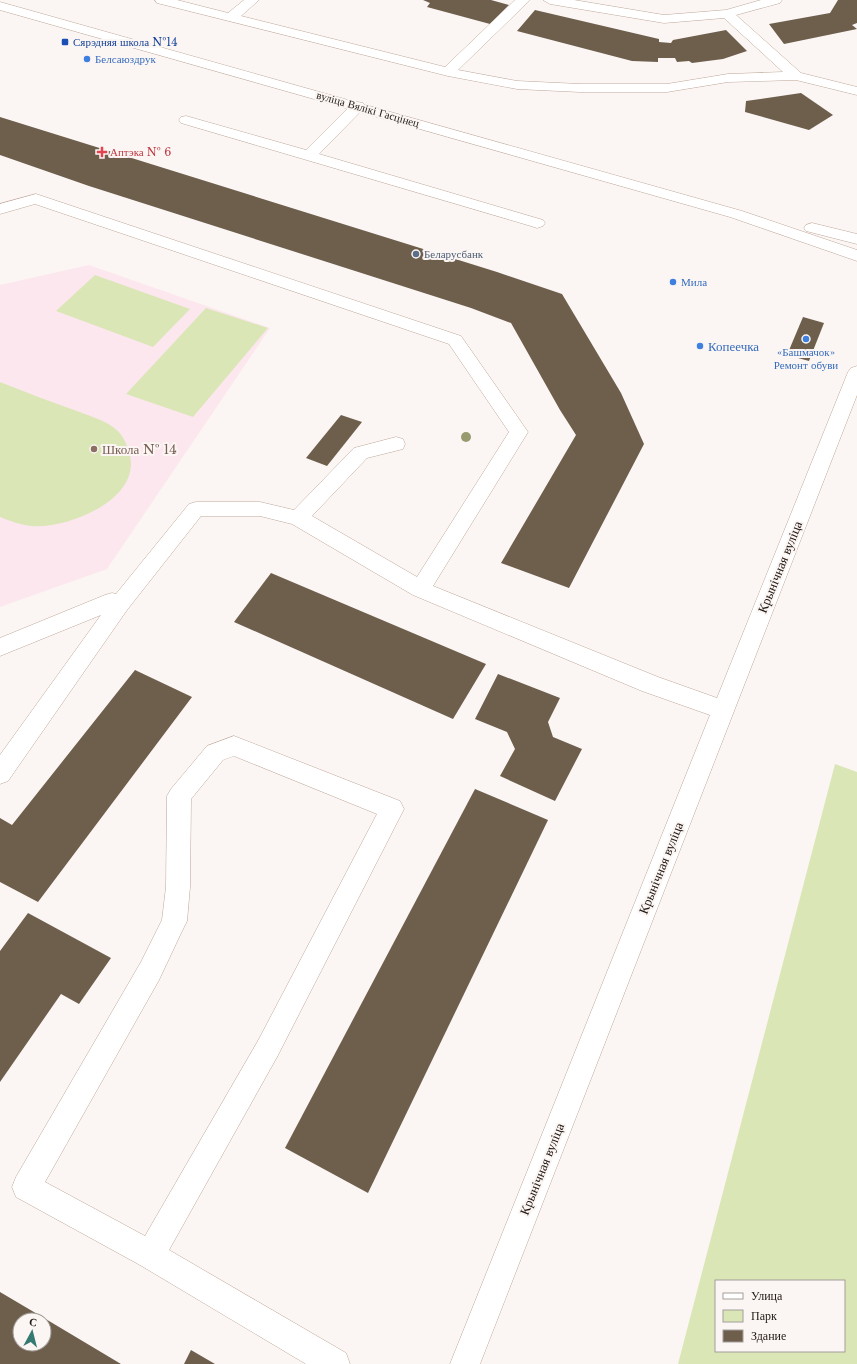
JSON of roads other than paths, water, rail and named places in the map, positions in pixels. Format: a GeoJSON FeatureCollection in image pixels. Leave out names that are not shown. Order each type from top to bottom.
{"type":"FeatureCollection","features":[{"type":"Feature","properties":{"kind":"main road"},"geometry":{"type":"LineString","coordinates":[[162,0],[448,72],[517,85],[580,88],[667,88],[728,78],[796,76],[857,91]]}},
{"type":"Feature","properties":{"kind":"main road"},"geometry":{"type":"LineString","coordinates":[[231,18],[252,0]]}},
{"type":"Feature","properties":{"kind":"main road"},"geometry":{"type":"LineString","coordinates":[[448,72],[523,0]]}},
{"type":"Feature","properties":{"kind":"main road"},"geometry":{"type":"LineString","coordinates":[[550,0],[664,19],[727,14],[775,0]]}},
{"type":"Feature","properties":{"kind":"main road","name":"вуліца Вялікі Гасцінец"},"geometry":{"type":"LineString","coordinates":[[0,6],[736,214],[857,256]]}},
{"type":"Feature","properties":{"kind":"main road"},"geometry":{"type":"LineString","coordinates":[[727,14],[796,76]]}},
{"type":"Feature","properties":{"kind":"main road"},"geometry":{"type":"LineString","coordinates":[[309,156],[358,106]]}},
{"type":"Feature","properties":{"kind":"main road"},"geometry":{"type":"LineString","coordinates":[[186,120],[537,223]]}},
{"type":"Feature","properties":{"kind":"main road"},"geometry":{"type":"LineString","coordinates":[[0,208],[36,200],[455,340],[519,432],[420,589]]}},
{"type":"Feature","properties":{"kind":"main road","name":"вуліца Вялікі Гасцінец"},"geometry":{"type":"LineString","coordinates":[[736,214],[829,231],[857,239]]}},
{"type":"Feature","properties":{"kind":"main road","name":"Крынічная вуліца"},"geometry":{"type":"LineString","coordinates":[[464,1364],[857,372]]}},
{"type":"Feature","properties":{"kind":"main road"},"geometry":{"type":"LineString","coordinates":[[298,518],[361,453],[396,444]]}},
{"type":"Feature","properties":{"kind":"main road"},"geometry":{"type":"LineString","coordinates":[[0,774],[120,604],[196,509],[260,509],[298,518],[420,589],[650,684],[723,710]]}},
{"type":"Feature","properties":{"kind":"main road"},"geometry":{"type":"LineString","coordinates":[[0,647],[112,601],[120,604]]}},
{"type":"Feature","properties":{"kind":"main road"},"geometry":{"type":"LineString","coordinates":[[150,1255],[268,1048],[392,809],[234,746],[215,753],[179,796],[178,887],[174,921],[150,971],[26,1187],[150,1255],[336,1364]]}},
{"type":"Feature","properties":{"kind":"place","name":"Сярэдняя школа №14"},"geometry":{"type":"Point","coordinates":[65,42]}},
{"type":"Feature","properties":{"kind":"place","name":"Белсаюздрук"},"geometry":{"type":"Point","coordinates":[87,59]}},
{"type":"Feature","properties":{"kind":"place","name":"Аптэка № 6"},"geometry":{"type":"Point","coordinates":[102,152]}},
{"type":"Feature","properties":{"kind":"place","name":"Беларусбанк"},"geometry":{"type":"Point","coordinates":[416,254]}},
{"type":"Feature","properties":{"kind":"place","name":"Мила"},"geometry":{"type":"Point","coordinates":[673,282]}},
{"type":"Feature","properties":{"kind":"place","name":"«Башмачок» Ремонт обуви"},"geometry":{"type":"Point","coordinates":[806,339]}},
{"type":"Feature","properties":{"kind":"place","name":"Копеечка"},"geometry":{"type":"Point","coordinates":[700,346]}},
{"type":"Feature","properties":{"kind":"place","name":"Школа № 14"},"geometry":{"type":"Point","coordinates":[94,449]}}]}
